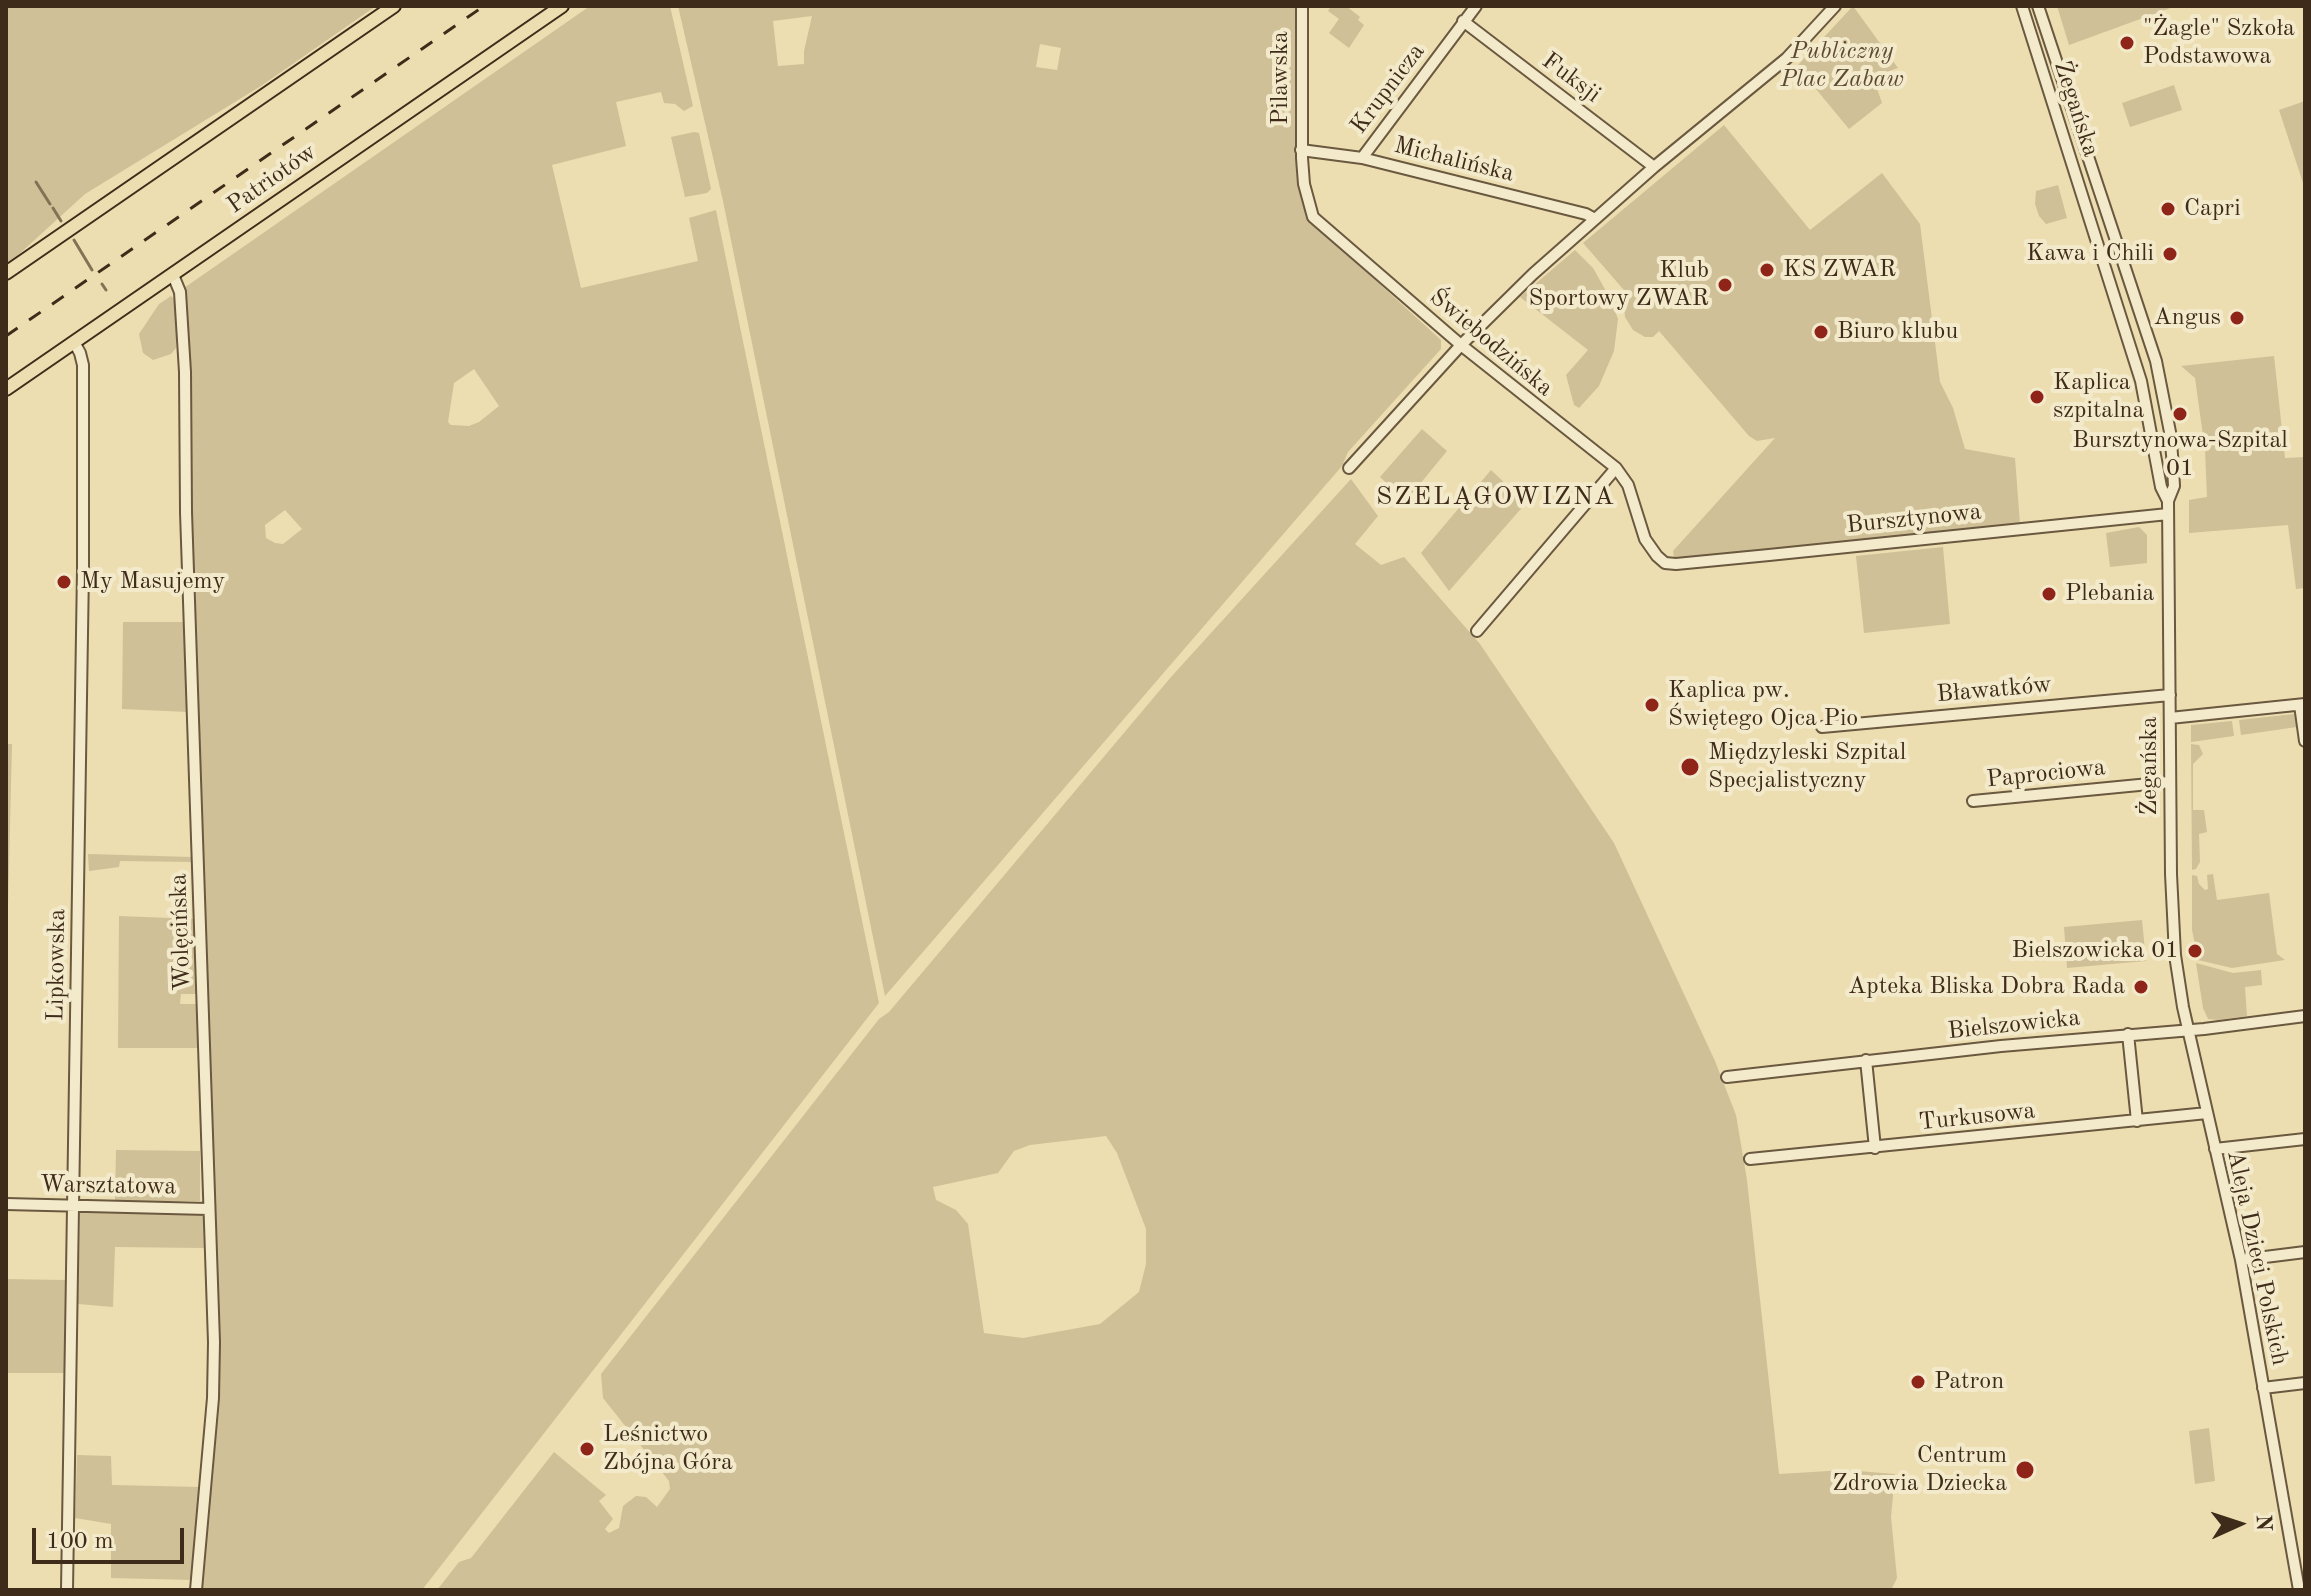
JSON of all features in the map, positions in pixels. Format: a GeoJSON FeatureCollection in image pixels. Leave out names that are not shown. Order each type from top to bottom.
{"type":"FeatureCollection","features":[{"type":"Feature","properties":{"kind":"main road"},"geometry":{"type":"LineString","coordinates":[[6,273],[394,6]]}},
{"type":"Feature","properties":{"kind":"main road","name":"Patriotów"},"geometry":{"type":"LineString","coordinates":[[6,389],[562,6]]}},
{"type":"Feature","properties":{"kind":"street","name":"Pilawska"},"geometry":{"type":"LineString","coordinates":[[1301,150],[1302,6]]}},
{"type":"Feature","properties":{"kind":"street","name":"Krupnicza"},"geometry":{"type":"LineString","coordinates":[[1362,158],[1476,6]]}},
{"type":"Feature","properties":{"kind":"street"},"geometry":{"type":"LineString","coordinates":[[1349,468],[1461,345],[1533,274],[1654,167],[1787,58],[1835,6]]}},
{"type":"Feature","properties":{"kind":"street","name":"Żegańska"},"geometry":{"type":"LineString","coordinates":[[2022,6],[2141,381],[2161,487],[2168,501]]}},
{"type":"Feature","properties":{"kind":"street","name":"Żegańska"},"geometry":{"type":"LineString","coordinates":[[2038,6],[2153,348],[2170,432],[2174,486],[2168,501],[2171,911],[2179,981],[2189,1029]]}},
{"type":"Feature","properties":{"kind":"street","name":"Fuksji"},"geometry":{"type":"LineString","coordinates":[[1463,21],[1654,167]]}},
{"type":"Feature","properties":{"kind":"street","name":"Michalińska"},"geometry":{"type":"LineString","coordinates":[[1301,150],[1362,158],[1586,214],[1595,219]]}},
{"type":"Feature","properties":{"kind":"street","name":"Świebodzińska"},"geometry":{"type":"LineString","coordinates":[[1301,150],[1304,184],[1313,217],[1461,345],[1616,468],[1628,485],[1645,539],[1665,563]]}},
{"type":"Feature","properties":{"kind":"street","name":"Wolęcińska"},"geometry":{"type":"LineString","coordinates":[[173,275],[180,292],[185,372],[186,512],[214,1315],[213,1398],[196,1590]]}},
{"type":"Feature","properties":{"kind":"street","name":"Lipkowska"},"geometry":{"type":"LineString","coordinates":[[67,1590],[83,570],[83,365],[74,342]]}},
{"type":"Feature","properties":{"kind":"street"},"geometry":{"type":"LineString","coordinates":[[1477,631],[1616,468]]}},
{"type":"Feature","properties":{"kind":"street","name":"Bursztynowa"},"geometry":{"type":"LineString","coordinates":[[1665,563],[2168,514]]}},
{"type":"Feature","properties":{"kind":"street","name":"Bławatków"},"geometry":{"type":"LineString","coordinates":[[1822,727],[2170,695]]}},
{"type":"Feature","properties":{"kind":"street"},"geometry":{"type":"LineString","coordinates":[[2170,718],[2302,704],[2305,741]]}},
{"type":"Feature","properties":{"kind":"street","name":"Paprociowa"},"geometry":{"type":"LineString","coordinates":[[1973,801],[2170,782]]}},
{"type":"Feature","properties":{"kind":"street","name":"Bielszowicka"},"geometry":{"type":"LineString","coordinates":[[1727,1077],[2305,1016]]}},
{"type":"Feature","properties":{"kind":"street","name":"Aleja Dzieci Polskich"},"geometry":{"type":"LineString","coordinates":[[2189,1029],[2241,1260],[2263,1388],[2300,1567],[2299,1590]]}},
{"type":"Feature","properties":{"kind":"street"},"geometry":{"type":"LineString","coordinates":[[2128,1034],[2137,1121]]}},
{"type":"Feature","properties":{"kind":"street"},"geometry":{"type":"LineString","coordinates":[[1866,1060],[1875,1148]]}},
{"type":"Feature","properties":{"kind":"street","name":"Turkusowa"},"geometry":{"type":"LineString","coordinates":[[1750,1159],[2207,1113]]}},
{"type":"Feature","properties":{"kind":"street"},"geometry":{"type":"LineString","coordinates":[[2215,1149],[2305,1139]]}},
{"type":"Feature","properties":{"kind":"street","name":"Warsztatowa"},"geometry":{"type":"LineString","coordinates":[[6,1204],[208,1209]]}},
{"type":"Feature","properties":{"kind":"street"},"geometry":{"type":"LineString","coordinates":[[2241,1260],[2305,1252]]}},
{"type":"Feature","properties":{"kind":"street"},"geometry":{"type":"LineString","coordinates":[[2263,1388],[2305,1383]]}},
{"type":"Feature","properties":{"kind":"green space"},"geometry":{"type":"Polygon","coordinates":[[[6,6],[376,6],[261,86],[85,194],[6,266],[6,6]]]}},
{"type":"Feature","properties":{"kind":"green space"},"geometry":{"type":"Polygon","coordinates":[[[590,6],[670,6],[693,106],[684,111],[675,104],[664,103],[661,92],[616,102],[626,146],[552,165],[581,288],[698,261],[689,218],[716,210],[879,1003],[422,1590],[200,1590],[218,1389],[219,1304],[184,288],[590,6]],[[474,369],[454,383],[448,422],[451,425],[469,426],[499,406],[474,369]],[[285,510],[265,525],[266,538],[275,543],[283,544],[302,529],[285,510]]]}},
{"type":"Feature","properties":{"kind":"green space"},"geometry":{"type":"Polygon","coordinates":[[[678,6],[1296,6],[1295,152],[1306,217],[1441,340],[1441,349],[1348,452],[1342,466],[885,996],[723,201],[678,6]],[[812,16],[773,21],[778,66],[804,64],[812,16]],[[1040,44],[1036,67],[1057,70],[1061,48],[1040,44]]]}},
{"type":"Feature","properties":{"kind":"green space"},"geometry":{"type":"Polygon","coordinates":[[[1331,6],[1346,6],[1360,17],[1358,20],[1364,25],[1349,48],[1329,33],[1339,19],[1328,11],[1331,6]]]}},
{"type":"Feature","properties":{"kind":"green space","name":"Publiczny Plac Zabaw"},"geometry":{"type":"Polygon","coordinates":[[[1853,6],[1898,68],[1873,77],[1882,103],[1849,129],[1797,66],[1853,6]]]}},
{"type":"Feature","properties":{"kind":"green space"},"geometry":{"type":"Polygon","coordinates":[[[2057,6],[2176,6],[2069,45],[2057,6]]]}},
{"type":"Feature","properties":{"kind":"green space"},"geometry":{"type":"Polygon","coordinates":[[[2174,85],[2182,110],[2130,127],[2122,103],[2174,85]]]}},
{"type":"Feature","properties":{"kind":"green space"},"geometry":{"type":"Polygon","coordinates":[[[2305,101],[2305,189],[2279,110],[2305,101]]]}},
{"type":"Feature","properties":{"kind":"green space","name":"KS ZWAR"},"geometry":{"type":"Polygon","coordinates":[[[1724,125],[1810,230],[1882,173],[1920,224],[1940,382],[1953,408],[1965,449],[2015,458],[2020,524],[1674,558],[1673,551],[1775,438],[1757,441],[1749,436],[1659,331],[1653,337],[1645,337],[1633,330],[1625,317],[1624,307],[1630,297],[1583,243],[1724,125]]]}},
{"type":"Feature","properties":{"kind":"green space"},"geometry":{"type":"Polygon","coordinates":[[[699,133],[711,189],[707,193],[685,197],[671,137],[699,133]]]}},
{"type":"Feature","properties":{"kind":"green space"},"geometry":{"type":"Polygon","coordinates":[[[2058,185],[2067,218],[2046,224],[2035,204],[2036,191],[2058,185]]]}},
{"type":"Feature","properties":{"kind":"green space"},"geometry":{"type":"Polygon","coordinates":[[[1575,250],[1593,268],[1618,319],[1614,351],[1599,386],[1579,408],[1574,405],[1566,375],[1588,350],[1520,297],[1575,250]]]}},
{"type":"Feature","properties":{"kind":"green space"},"geometry":{"type":"Polygon","coordinates":[[[171,296],[176,301],[176,348],[171,354],[153,360],[143,353],[139,334],[159,304],[171,296]]]}},
{"type":"Feature","properties":{"kind":"green space"},"geometry":{"type":"Polygon","coordinates":[[[2274,356],[2285,458],[2305,457],[2305,588],[2296,589],[2288,525],[2189,533],[2189,500],[2207,497],[2205,450],[2195,378],[2181,366],[2274,356]]]}},
{"type":"Feature","properties":{"kind":"green space"},"geometry":{"type":"Polygon","coordinates":[[[1422,429],[1447,451],[1406,501],[1380,477],[1422,429]]]}},
{"type":"Feature","properties":{"kind":"green space"},"geometry":{"type":"Polygon","coordinates":[[[1491,470],[1526,503],[1449,591],[1421,553],[1491,470]]]}},
{"type":"Feature","properties":{"kind":"green space"},"geometry":{"type":"Polygon","coordinates":[[[1351,479],[1378,516],[1355,544],[1381,565],[1404,557],[1480,644],[1614,843],[1715,1061],[1736,1115],[1747,1180],[1779,1474],[1845,1470],[1895,1474],[1891,1517],[1897,1578],[1891,1590],[437,1590],[459,1562],[471,1558],[554,1452],[606,1495],[599,1501],[613,1519],[605,1529],[609,1533],[619,1528],[623,1506],[636,1496],[646,1497],[657,1507],[670,1489],[669,1481],[603,1398],[601,1374],[879,1019],[889,1012],[1171,677],[1351,479]],[[1106,1136],[1030,1145],[1014,1151],[998,1173],[933,1187],[936,1200],[956,1210],[968,1224],[984,1333],[1023,1338],[1100,1324],[1139,1292],[1146,1264],[1146,1229],[1117,1153],[1106,1136]]]}},
{"type":"Feature","properties":{"kind":"green space"},"geometry":{"type":"Polygon","coordinates":[[[2139,527],[2147,535],[2147,563],[2110,567],[2106,533],[2139,527]]]}},
{"type":"Feature","properties":{"kind":"green space"},"geometry":{"type":"Polygon","coordinates":[[[1943,547],[1950,624],[1864,633],[1856,556],[1943,547]]]}},
{"type":"Feature","properties":{"kind":"green space"},"geometry":{"type":"Polygon","coordinates":[[[123,622],[186,622],[188,712],[122,709],[123,622]]]}},
{"type":"Feature","properties":{"kind":"green space"},"geometry":{"type":"Polygon","coordinates":[[[2294,714],[2297,727],[2241,735],[2239,720],[2294,714]]]}},
{"type":"Feature","properties":{"kind":"green space"},"geometry":{"type":"Polygon","coordinates":[[[2232,721],[2234,736],[2191,742],[2191,725],[2232,721]]]}},
{"type":"Feature","properties":{"kind":"green space"},"geometry":{"type":"Polygon","coordinates":[[[6,744],[12,744],[6,990],[6,744]]]}},
{"type":"Feature","properties":{"kind":"green space"},"geometry":{"type":"Polygon","coordinates":[[[2191,744],[2199,745],[2203,754],[2193,764],[2193,810],[2204,810],[2207,832],[2199,834],[2200,862],[2192,870],[2191,744]]]}},
{"type":"Feature","properties":{"kind":"green space"},"geometry":{"type":"Polygon","coordinates":[[[88,854],[192,857],[193,862],[120,861],[119,867],[89,871],[88,854]]]}},
{"type":"Feature","properties":{"kind":"green space"},"geometry":{"type":"Polygon","coordinates":[[[2213,874],[2217,900],[2269,893],[2277,954],[2285,960],[2232,968],[2198,960],[2192,930],[2192,875],[2197,876],[2205,890],[2208,889],[2207,875],[2213,874]]]}},
{"type":"Feature","properties":{"kind":"green space"},"geometry":{"type":"Polygon","coordinates":[[[119,916],[195,919],[197,994],[181,994],[180,1004],[197,1004],[199,1048],[118,1048],[119,916]]]}},
{"type":"Feature","properties":{"kind":"green space"},"geometry":{"type":"Polygon","coordinates":[[[2142,920],[2146,961],[2067,968],[2064,927],[2142,920]]]}},
{"type":"Feature","properties":{"kind":"green space"},"geometry":{"type":"Polygon","coordinates":[[[2196,963],[2233,973],[2261,970],[2262,985],[2245,987],[2247,1016],[2208,1019],[2203,1008],[2196,963]]]}},
{"type":"Feature","properties":{"kind":"green space"},"geometry":{"type":"Polygon","coordinates":[[[116,1150],[200,1151],[200,1201],[115,1201],[116,1150]]]}},
{"type":"Feature","properties":{"kind":"green space"},"geometry":{"type":"Polygon","coordinates":[[[80,1211],[203,1214],[204,1248],[115,1247],[113,1307],[78,1304],[80,1211]]]}},
{"type":"Feature","properties":{"kind":"green space"},"geometry":{"type":"Polygon","coordinates":[[[6,1279],[65,1280],[64,1373],[6,1373],[6,1279]]]}},
{"type":"Feature","properties":{"kind":"green space"},"geometry":{"type":"Polygon","coordinates":[[[2209,1428],[2215,1481],[2195,1484],[2189,1431],[2209,1428]]]}},
{"type":"Feature","properties":{"kind":"green space"},"geometry":{"type":"Polygon","coordinates":[[[77,1455],[111,1456],[112,1485],[200,1487],[193,1580],[111,1578],[111,1524],[75,1518],[77,1455]]]}},
{"type":"Feature","properties":{"kind":"waterway"},"geometry":{"type":"LineString","coordinates":[[36,182],[50,204]]}},
{"type":"Feature","properties":{"kind":"waterway"},"geometry":{"type":"LineString","coordinates":[[53,208],[61,221]]}},
{"type":"Feature","properties":{"kind":"waterway"},"geometry":{"type":"LineString","coordinates":[[74,240],[92,270]]}},
{"type":"Feature","properties":{"kind":"waterway"},"geometry":{"type":"LineString","coordinates":[[102,284],[106,290]]}},
{"type":"Feature","properties":{"kind":"railway"},"geometry":{"type":"LineString","coordinates":[[6,336],[484,6]]}},
{"type":"Feature","properties":{"kind":"place","name":"\"Żagle\" Szkoła Podstawowa"},"geometry":{"type":"Point","coordinates":[2127,43]}},
{"type":"Feature","properties":{"kind":"place","name":"Capri"},"geometry":{"type":"Point","coordinates":[2168,209]}},
{"type":"Feature","properties":{"kind":"place","name":"Kawa i Chili"},"geometry":{"type":"Point","coordinates":[2170,254]}},
{"type":"Feature","properties":{"kind":"place","name":"KS ZWAR"},"geometry":{"type":"Point","coordinates":[1767,270]}},
{"type":"Feature","properties":{"kind":"place","name":"Klub Sportowy ZWAR"},"geometry":{"type":"Point","coordinates":[1725,285]}},
{"type":"Feature","properties":{"kind":"place","name":"Angus"},"geometry":{"type":"Point","coordinates":[2237,318]}},
{"type":"Feature","properties":{"kind":"place","name":"Biuro klubu"},"geometry":{"type":"Point","coordinates":[1821,332]}},
{"type":"Feature","properties":{"kind":"place","name":"Kaplica szpitalna"},"geometry":{"type":"Point","coordinates":[2037,397]}},
{"type":"Feature","properties":{"kind":"place","name":"Bursztynowa-Szpital 01"},"geometry":{"type":"Point","coordinates":[2180,414]}},
{"type":"Feature","properties":{"kind":"place","name":"My Masujemy"},"geometry":{"type":"Point","coordinates":[64,582]}},
{"type":"Feature","properties":{"kind":"place","name":"Plebania"},"geometry":{"type":"Point","coordinates":[2049,594]}},
{"type":"Feature","properties":{"kind":"place","name":"Kaplica pw. Świętego Ojca Pio"},"geometry":{"type":"Point","coordinates":[1652,705]}},
{"type":"Feature","properties":{"kind":"place","name":"Międzyleski Szpital Specjalistyczny"},"geometry":{"type":"Point","coordinates":[1690,767]}},
{"type":"Feature","properties":{"kind":"place","name":"Bielszowicka 01"},"geometry":{"type":"Point","coordinates":[2195,951]}},
{"type":"Feature","properties":{"kind":"place","name":"Apteka Bliska Dobra Rada"},"geometry":{"type":"Point","coordinates":[2141,987]}},
{"type":"Feature","properties":{"kind":"place","name":"Patron"},"geometry":{"type":"Point","coordinates":[1918,1382]}},
{"type":"Feature","properties":{"kind":"place","name":"Leśnictwo Zbójna Góra"},"geometry":{"type":"Point","coordinates":[587,1449]}},
{"type":"Feature","properties":{"kind":"place","name":"Centrum Zdrowia Dziecka"},"geometry":{"type":"Point","coordinates":[2025,1470]}},
{"type":"Feature","properties":{"kind":"district","name":"SZELĄGOWIZNA"},"geometry":{"type":"Point","coordinates":[1496,497]}}]}
